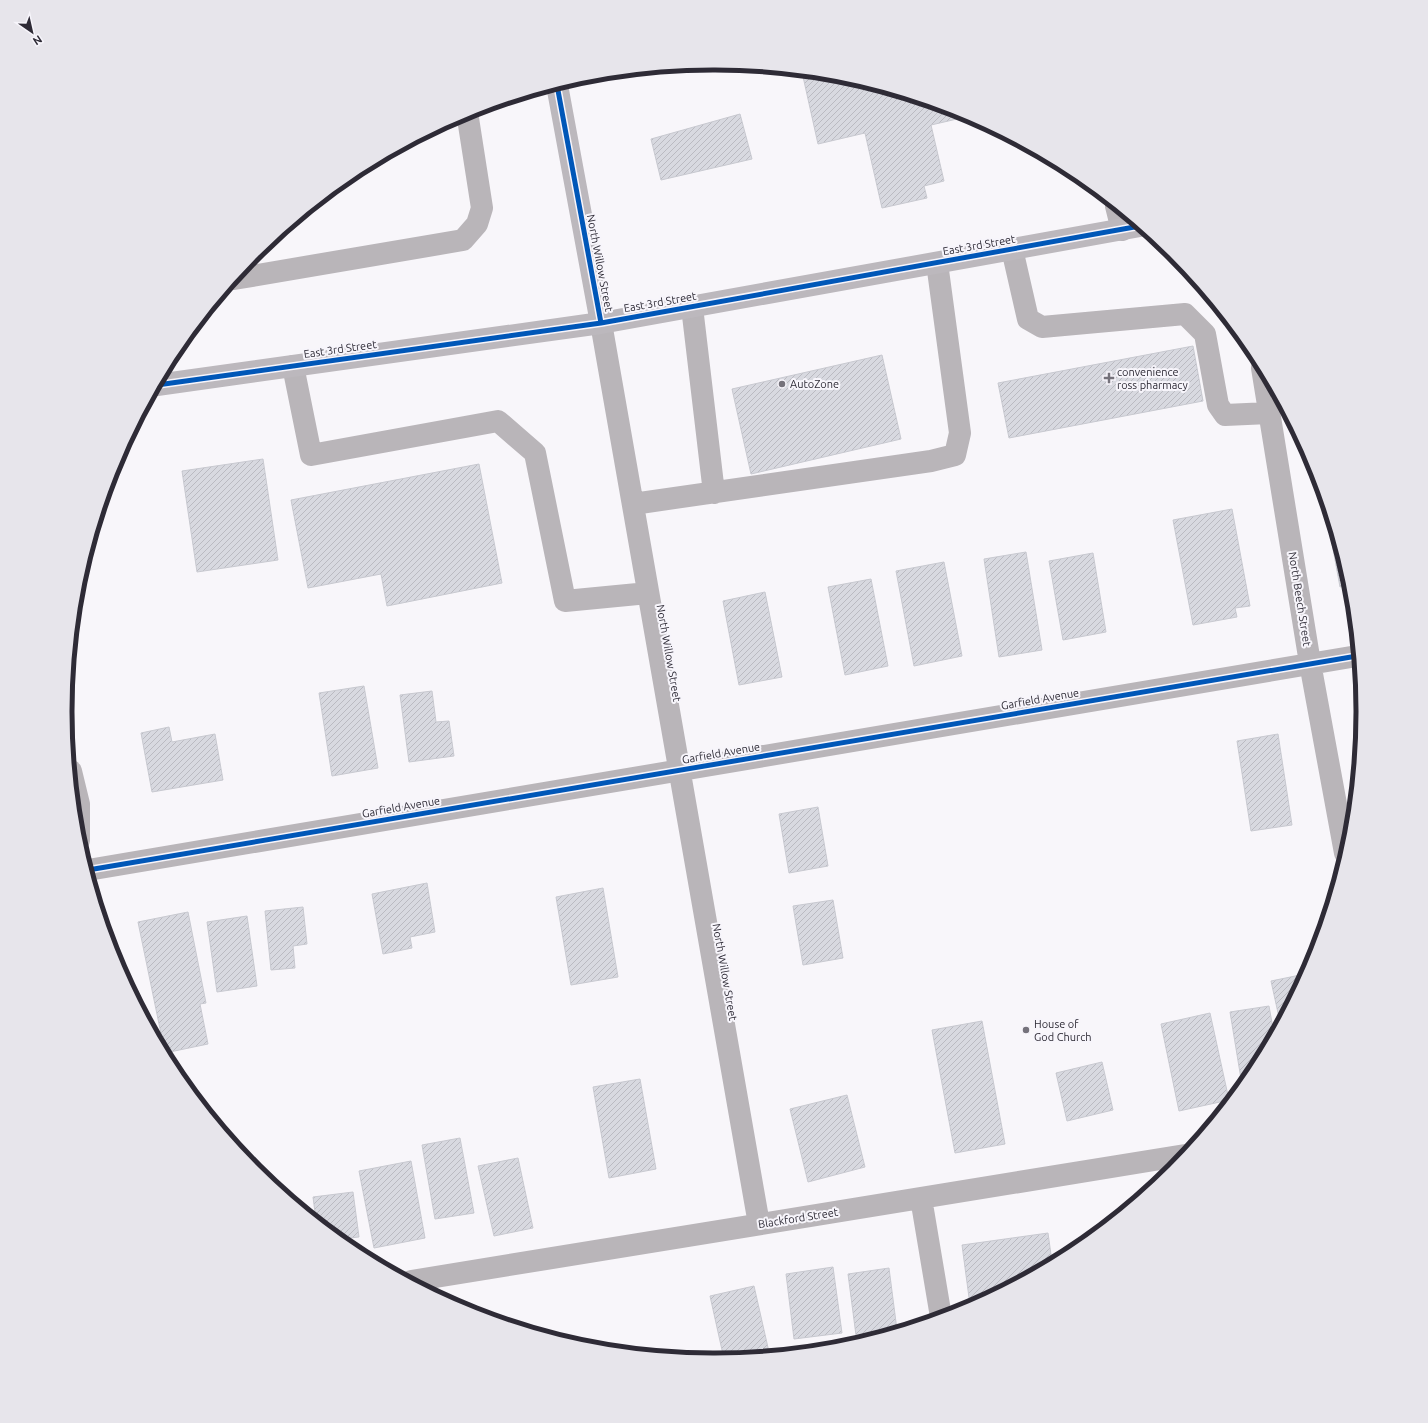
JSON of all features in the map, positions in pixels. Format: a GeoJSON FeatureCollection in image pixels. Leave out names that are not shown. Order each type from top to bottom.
{"type":"FeatureCollection","features":[{"type":"Feature","properties":{"kind":"main road","name":"North Willow Street"},"geometry":{"type":"LineString","coordinates":[[557,90],[601,323]]}},
{"type":"Feature","properties":{"kind":"main road","name":"East 3rd Street"},"geometry":{"type":"LineString","coordinates":[[162,384],[601,323],[1131,228]]}},
{"type":"Feature","properties":{"kind":"street"},"geometry":{"type":"LineString","coordinates":[[242,278],[463,240],[477,224],[482,208],[468,119]]}},
{"type":"Feature","properties":{"kind":"street"},"geometry":{"type":"LineString","coordinates":[[1125,219],[1131,228]]}},
{"type":"Feature","properties":{"kind":"street"},"geometry":{"type":"LineString","coordinates":[[1012,249],[1028,319],[1042,327],[1185,314],[1205,334],[1218,405],[1225,414],[1269,413]]}},
{"type":"Feature","properties":{"kind":"street"},"geometry":{"type":"LineString","coordinates":[[633,504],[931,461],[955,455],[960,433],[937,263]]}},
{"type":"Feature","properties":{"kind":"street"},"geometry":{"type":"LineString","coordinates":[[692,307],[714,493]]}},
{"type":"Feature","properties":{"kind":"street","name":"North Willow Street"},"geometry":{"type":"LineString","coordinates":[[601,323],[759,1224]]}},
{"type":"Feature","properties":{"kind":"street"},"geometry":{"type":"LineString","coordinates":[[293,366],[311,456],[498,421],[535,453],[565,601],[648,593]]}},
{"type":"Feature","properties":{"kind":"street","name":"North Beech Street"},"geometry":{"type":"LineString","coordinates":[[1264,382],[1310,663],[1343,837]]}},
{"type":"Feature","properties":{"kind":"street","name":"Garfield Avenue"},"geometry":{"type":"LineString","coordinates":[[92,869],[1353,657]]}},
{"type":"Feature","properties":{"kind":"street","name":"Blackford Street"},"geometry":{"type":"LineString","coordinates":[[417,1280],[1176,1157]]}},
{"type":"Feature","properties":{"kind":"street"},"geometry":{"type":"LineString","coordinates":[[921,1198],[940,1311]]}},
{"type":"Feature","properties":{"kind":"building"},"geometry":{"type":"Polygon","coordinates":[[[803,76],[839,82],[880,92],[920,104],[957,119],[931,125],[944,181],[924,186],[927,198],[882,208],[865,133],[818,144],[803,76]]]}},
{"type":"Feature","properties":{"kind":"building"},"geometry":{"type":"Polygon","coordinates":[[[740,114],[752,159],[661,180],[651,139],[740,114]]]}},
{"type":"Feature","properties":{"kind":"building"},"geometry":{"type":"Polygon","coordinates":[[[1193,346],[1203,401],[1009,438],[998,383],[1193,346]]]}},
{"type":"Feature","properties":{"kind":"building"},"geometry":{"type":"Polygon","coordinates":[[[882,355],[901,439],[751,474],[732,389],[882,355]]]}},
{"type":"Feature","properties":{"kind":"building"},"geometry":{"type":"Polygon","coordinates":[[[263,459],[278,560],[197,572],[182,471],[263,459]]]}},
{"type":"Feature","properties":{"kind":"building"},"geometry":{"type":"Polygon","coordinates":[[[479,464],[502,583],[387,606],[381,574],[308,588],[291,500],[479,464]]]}},
{"type":"Feature","properties":{"kind":"building"},"geometry":{"type":"Polygon","coordinates":[[[1232,509],[1250,606],[1235,608],[1237,617],[1193,625],[1173,520],[1232,509]]]}},
{"type":"Feature","properties":{"kind":"building"},"geometry":{"type":"Polygon","coordinates":[[[1330,533],[1343,586],[1340,587],[1330,533]]]}},
{"type":"Feature","properties":{"kind":"building"},"geometry":{"type":"Polygon","coordinates":[[[1026,552],[1042,650],[999,657],[984,559],[1026,552]]]}},
{"type":"Feature","properties":{"kind":"building"},"geometry":{"type":"Polygon","coordinates":[[[1093,553],[1106,632],[1063,640],[1049,561],[1093,553]]]}},
{"type":"Feature","properties":{"kind":"building"},"geometry":{"type":"Polygon","coordinates":[[[944,562],[962,656],[914,666],[896,571],[944,562]]]}},
{"type":"Feature","properties":{"kind":"building"},"geometry":{"type":"Polygon","coordinates":[[[871,579],[888,666],[845,675],[828,587],[871,579]]]}},
{"type":"Feature","properties":{"kind":"building"},"geometry":{"type":"Polygon","coordinates":[[[765,592],[782,677],[739,685],[723,601],[765,592]]]}},
{"type":"Feature","properties":{"kind":"building"},"geometry":{"type":"Polygon","coordinates":[[[364,686],[378,768],[332,776],[319,693],[364,686]]]}},
{"type":"Feature","properties":{"kind":"building"},"geometry":{"type":"Polygon","coordinates":[[[432,691],[436,722],[449,721],[454,756],[409,762],[400,695],[432,691]]]}},
{"type":"Feature","properties":{"kind":"building"},"geometry":{"type":"Polygon","coordinates":[[[169,727],[172,742],[215,734],[223,780],[152,792],[141,733],[169,727]]]}},
{"type":"Feature","properties":{"kind":"building"},"geometry":{"type":"Polygon","coordinates":[[[1278,734],[1292,825],[1251,831],[1237,741],[1278,734]]]}},
{"type":"Feature","properties":{"kind":"building"},"geometry":{"type":"Polygon","coordinates":[[[818,807],[828,866],[789,873],[779,814],[818,807]]]}},
{"type":"Feature","properties":{"kind":"building"},"geometry":{"type":"Polygon","coordinates":[[[427,883],[435,932],[410,937],[412,948],[383,954],[372,894],[427,883]]]}},
{"type":"Feature","properties":{"kind":"building"},"geometry":{"type":"Polygon","coordinates":[[[603,888],[618,977],[571,985],[556,897],[603,888]]]}},
{"type":"Feature","properties":{"kind":"building"},"geometry":{"type":"Polygon","coordinates":[[[833,900],[843,958],[803,965],[793,906],[833,900]]]}},
{"type":"Feature","properties":{"kind":"building"},"geometry":{"type":"Polygon","coordinates":[[[303,907],[307,944],[293,946],[295,968],[271,970],[265,911],[303,907]]]}},
{"type":"Feature","properties":{"kind":"building"},"geometry":{"type":"Polygon","coordinates":[[[188,912],[206,1003],[200,1004],[208,1044],[171,1052],[162,1038],[138,922],[188,912]]]}},
{"type":"Feature","properties":{"kind":"building"},"geometry":{"type":"Polygon","coordinates":[[[247,916],[257,986],[217,992],[207,922],[247,916]]]}},
{"type":"Feature","properties":{"kind":"building"},"geometry":{"type":"Polygon","coordinates":[[[1298,975],[1279,1015],[1271,981],[1298,975]]]}},
{"type":"Feature","properties":{"kind":"building"},"geometry":{"type":"Polygon","coordinates":[[[1269,1006],[1273,1027],[1241,1077],[1230,1012],[1269,1006]]]}},
{"type":"Feature","properties":{"kind":"building"},"geometry":{"type":"Polygon","coordinates":[[[1210,1013],[1228,1095],[1224,1101],[1179,1111],[1161,1024],[1210,1013]]]}},
{"type":"Feature","properties":{"kind":"building"},"geometry":{"type":"Polygon","coordinates":[[[982,1021],[1005,1144],[955,1153],[932,1030],[982,1021]]]}},
{"type":"Feature","properties":{"kind":"building"},"geometry":{"type":"Polygon","coordinates":[[[1102,1062],[1113,1110],[1067,1121],[1056,1073],[1102,1062]]]}},
{"type":"Feature","properties":{"kind":"building"},"geometry":{"type":"Polygon","coordinates":[[[640,1079],[656,1169],[609,1178],[593,1087],[640,1079]]]}},
{"type":"Feature","properties":{"kind":"building"},"geometry":{"type":"Polygon","coordinates":[[[847,1095],[865,1167],[808,1182],[790,1109],[847,1095]]]}},
{"type":"Feature","properties":{"kind":"building"},"geometry":{"type":"Polygon","coordinates":[[[460,1138],[474,1213],[435,1219],[422,1145],[460,1138]]]}},
{"type":"Feature","properties":{"kind":"building"},"geometry":{"type":"Polygon","coordinates":[[[518,1158],[533,1228],[494,1236],[478,1166],[518,1158]]]}},
{"type":"Feature","properties":{"kind":"building"},"geometry":{"type":"Polygon","coordinates":[[[411,1161],[425,1238],[374,1248],[359,1171],[411,1161]]]}},
{"type":"Feature","properties":{"kind":"building"},"geometry":{"type":"Polygon","coordinates":[[[353,1192],[359,1237],[348,1238],[315,1214],[313,1197],[353,1192]]]}},
{"type":"Feature","properties":{"kind":"building"},"geometry":{"type":"Polygon","coordinates":[[[1048,1233],[1051,1257],[998,1287],[969,1300],[962,1245],[1048,1233]]]}},
{"type":"Feature","properties":{"kind":"building"},"geometry":{"type":"Polygon","coordinates":[[[833,1267],[842,1333],[794,1339],[786,1274],[833,1267]]]}},
{"type":"Feature","properties":{"kind":"building"},"geometry":{"type":"Polygon","coordinates":[[[889,1268],[896,1326],[856,1337],[848,1274],[889,1268]]]}},
{"type":"Feature","properties":{"kind":"building"},"geometry":{"type":"Polygon","coordinates":[[[754,1286],[769,1351],[723,1353],[710,1296],[754,1286]]]}},
{"type":"Feature","properties":{"kind":"cycle path"},"geometry":{"type":"LineString","coordinates":[[558,90],[601,323]]}},
{"type":"Feature","properties":{"kind":"cycle path"},"geometry":{"type":"LineString","coordinates":[[162,384],[601,323],[1135,227]]}},
{"type":"Feature","properties":{"kind":"cycle path"},"geometry":{"type":"LineString","coordinates":[[92,869],[1353,657]]}},
{"type":"Feature","properties":{"kind":"place","name":"convenience ross pharmacy"},"geometry":{"type":"Point","coordinates":[1109,378]}},
{"type":"Feature","properties":{"kind":"place","name":"AutoZone"},"geometry":{"type":"Point","coordinates":[782,384]}},
{"type":"Feature","properties":{"kind":"place","name":"House of God Church"},"geometry":{"type":"Point","coordinates":[1026,1030]}}]}
